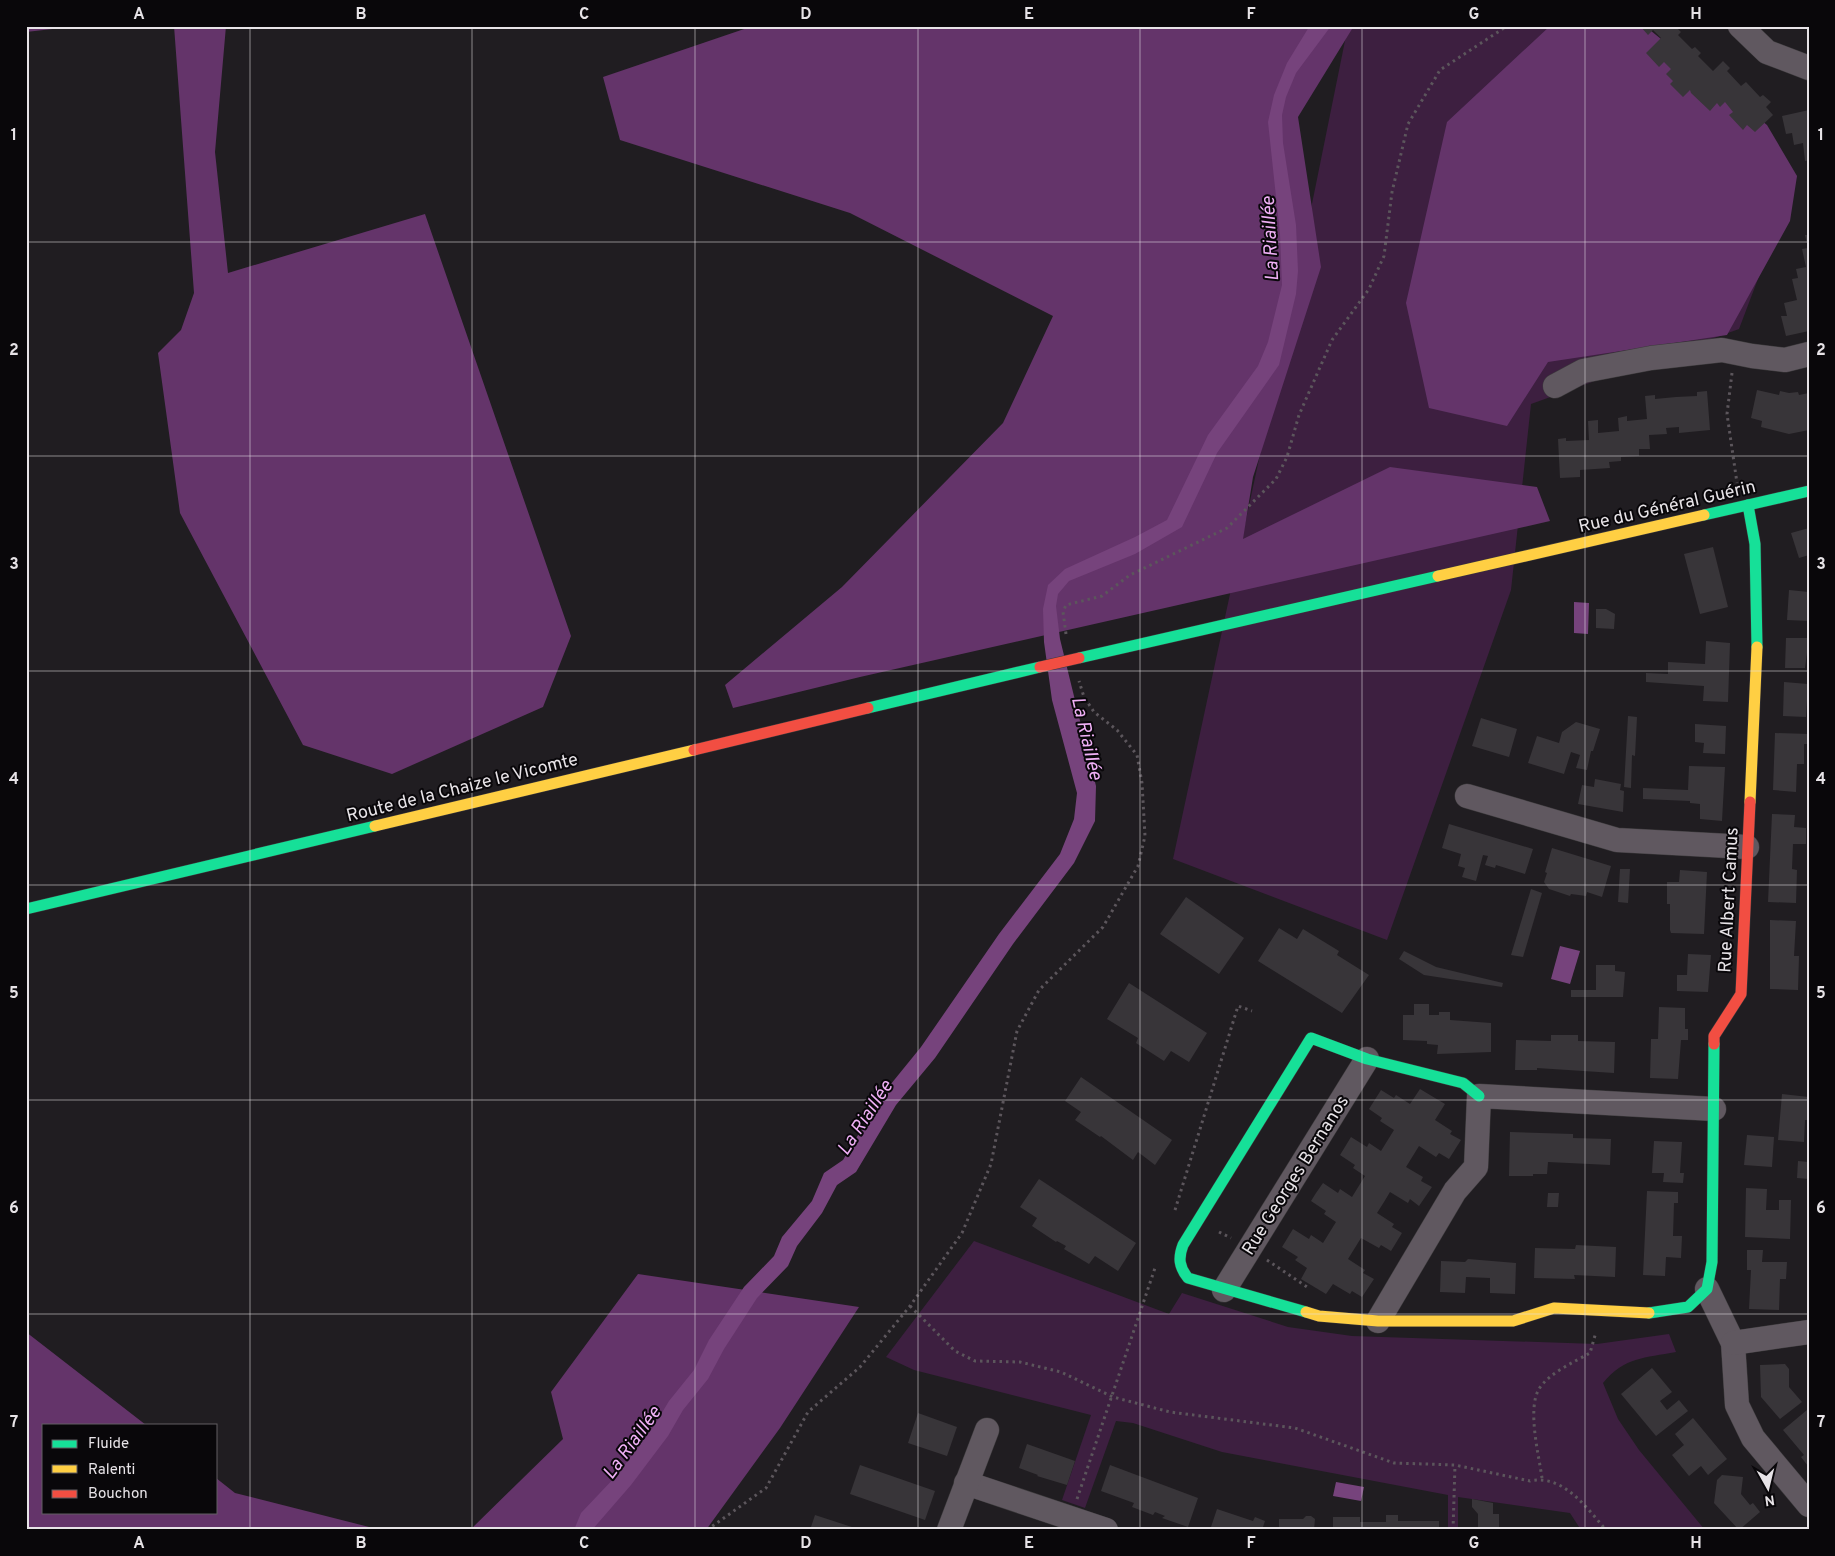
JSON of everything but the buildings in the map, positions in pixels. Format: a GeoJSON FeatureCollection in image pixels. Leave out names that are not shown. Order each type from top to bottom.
{"type":"FeatureCollection","features":[{"type":"Feature","properties":{"kind":"main road","name":"Rue du Général Guérin"},"geometry":{"type":"LineString","coordinates":[[1079,658],[1809,491]]}},
{"type":"Feature","properties":{"kind":"main road","name":"Rue Albert Camus"},"geometry":{"type":"LineString","coordinates":[[1707,1289],[1712,1268],[1714,1036],[1741,994],[1757,640],[1755,544],[1745,506]]}},
{"type":"Feature","properties":{"kind":"main road","name":"Route de la Chaize le Vicomte"},"geometry":{"type":"LineString","coordinates":[[26,909],[1079,658]]}},
{"type":"Feature","properties":{"kind":"main road"},"geometry":{"type":"LineString","coordinates":[[1479,1096],[1463,1083],[1367,1060],[1311,1038],[1199,1220],[1179,1256],[1180,1269],[1188,1278],[1319,1316],[1378,1321],[1513,1321],[1554,1308],[1656,1313],[1688,1307],[1707,1289]]}},
{"type":"Feature","properties":{"kind":"street"},"geometry":{"type":"LineString","coordinates":[[1740,26],[1767,52],[1809,68]]}},
{"type":"Feature","properties":{"kind":"street"},"geometry":{"type":"LineString","coordinates":[[1555,386],[1583,371],[1651,358],[1722,350],[1785,360],[1809,354]]}},
{"type":"Feature","properties":{"kind":"street"},"geometry":{"type":"LineString","coordinates":[[1467,796],[1617,840],[1747,847]]}},
{"type":"Feature","properties":{"kind":"street","name":"Rue Georges Bernanos"},"geometry":{"type":"LineString","coordinates":[[1224,1290],[1367,1060]]}},
{"type":"Feature","properties":{"kind":"street"},"geometry":{"type":"LineString","coordinates":[[1378,1321],[1455,1191],[1476,1167],[1479,1096],[1714,1109]]}},
{"type":"Feature","properties":{"kind":"street"},"geometry":{"type":"LineString","coordinates":[[1707,1289],[1733,1342],[1737,1404],[1753,1438],[1809,1505]]}},
{"type":"Feature","properties":{"kind":"street"},"geometry":{"type":"LineString","coordinates":[[1733,1342],[1809,1332]]}},
{"type":"Feature","properties":{"kind":"street"},"geometry":{"type":"LineString","coordinates":[[949,1530],[987,1430]]}},
{"type":"Feature","properties":{"kind":"street"},"geometry":{"type":"LineString","coordinates":[[966,1483],[1106,1530]]}},
{"type":"Feature","properties":{"kind":"path"},"geometry":{"type":"LineString","coordinates":[[1066,634],[1063,612],[1066,605],[1102,596],[1130,575],[1227,528],[1276,479],[1287,457],[1300,415],[1332,340],[1369,289],[1384,256],[1392,192],[1408,124],[1440,70],[1507,26]]}},
{"type":"Feature","properties":{"kind":"path"},"geometry":{"type":"LineString","coordinates":[[1734,353],[1727,414],[1745,506]]}},
{"type":"Feature","properties":{"kind":"path"},"geometry":{"type":"LineString","coordinates":[[707,1530],[766,1488],[808,1412],[860,1367],[910,1306],[962,1233],[991,1164],[1017,1031],[1039,990],[1103,927],[1138,866],[1145,836],[1142,783],[1137,755],[1117,730],[1094,712],[1084,697],[1078,680]]}},
{"type":"Feature","properties":{"kind":"path"},"geometry":{"type":"LineString","coordinates":[[1176,1206],[1250,1248],[1315,1292]]}},
{"type":"Feature","properties":{"kind":"path"},"geometry":{"type":"LineString","coordinates":[[910,1306],[954,1351],[975,1361],[1020,1362],[1061,1372],[1113,1397],[1170,1412],[1295,1428],[1394,1462],[1455,1465],[1530,1481],[1542,1478],[1565,1486],[1606,1530]]}},
{"type":"Feature","properties":{"kind":"path"},"geometry":{"type":"LineString","coordinates":[[1542,1478],[1533,1418],[1539,1390],[1555,1374],[1590,1352],[1602,1310]]}},
{"type":"Feature","properties":{"kind":"path"},"geometry":{"type":"LineString","coordinates":[[1453,1530],[1455,1465]]}},
{"type":"Feature","properties":{"kind":"shaded area"},"geometry":{"type":"Polygon","coordinates":[[[26,26],[79,26],[26,32],[26,26]]]}},
{"type":"Feature","properties":{"kind":"shaded area"},"geometry":{"type":"Polygon","coordinates":[[[174,26],[226,26],[215,152],[228,273],[425,214],[571,636],[543,707],[392,774],[303,745],[180,513],[158,353],[181,330],[194,293],[174,26]]]}},
{"type":"Feature","properties":{"kind":"shaded area"},"geometry":{"type":"Polygon","coordinates":[[[753,26],[1364,26],[1352,29],[1298,117],[1321,267],[1253,477],[1243,539],[1390,467],[1537,487],[1550,521],[860,677],[733,708],[725,685],[842,587],[1003,423],[1053,316],[850,213],[620,140],[603,77],[753,26]]]}},
{"type":"Feature","properties":{"kind":"shaded area"},"geometry":{"type":"Polygon","coordinates":[[[1331,26],[1296,73],[1286,97],[1282,115],[1283,143],[1296,225],[1298,271],[1296,294],[1279,365],[1217,453],[1182,527],[1135,554],[1069,581],[1058,594],[1056,606],[1060,639],[1096,786],[1095,821],[1074,863],[1013,944],[935,1058],[896,1105],[856,1172],[837,1185],[822,1213],[797,1246],[788,1266],[757,1298],[724,1349],[708,1379],[683,1410],[668,1436],[631,1485],[592,1530],[574,1530],[581,1513],[617,1475],[654,1426],[669,1401],[694,1370],[709,1340],[744,1287],[774,1256],[782,1237],[812,1201],[824,1173],[843,1160],[882,1095],[921,1047],[999,934],[1060,854],[1074,819],[1077,793],[1052,700],[1044,642],[1043,609],[1048,585],[1065,569],[1167,520],[1208,435],[1258,366],[1268,342],[1282,285],[1280,234],[1268,122],[1274,95],[1287,63],[1309,27],[1331,26]]]}},
{"type":"Feature","properties":{"kind":"shaded area"},"geometry":{"type":"Polygon","coordinates":[[[1348,26],[1610,26],[1797,176],[1739,329],[1531,404],[1511,590],[1387,940],[1173,859],[1281,357],[1348,26]]]}},
{"type":"Feature","properties":{"kind":"shaded area"},"geometry":{"type":"Polygon","coordinates":[[[1550,26],[1645,26],[1767,125],[1797,176],[1790,221],[1727,335],[1548,362],[1507,426],[1429,408],[1406,303],[1447,122],[1550,26]]]}},
{"type":"Feature","properties":{"kind":"shaded area"},"geometry":{"type":"Polygon","coordinates":[[[1574,602],[1589,603],[1588,634],[1574,633],[1574,602]]]}},
{"type":"Feature","properties":{"kind":"shaded area"},"geometry":{"type":"Polygon","coordinates":[[[1560,946],[1580,951],[1570,984],[1551,979],[1560,946]]]}},
{"type":"Feature","properties":{"kind":"shaded area"},"geometry":{"type":"Polygon","coordinates":[[[974,1241],[1169,1314],[1182,1293],[1288,1327],[1352,1336],[1597,1344],[1669,1334],[1676,1352],[1627,1363],[1611,1374],[1603,1383],[1618,1419],[1639,1450],[1705,1530],[1581,1530],[1570,1513],[1458,1497],[1458,1530],[1448,1530],[1448,1495],[1222,1452],[1133,1423],[1116,1421],[1085,1508],[1062,1500],[1091,1415],[914,1370],[886,1357],[974,1241]]]}},
{"type":"Feature","properties":{"kind":"shaded area"},"geometry":{"type":"Polygon","coordinates":[[[638,1274],[859,1307],[780,1428],[706,1530],[470,1530],[563,1439],[551,1392],[638,1274]]]}},
{"type":"Feature","properties":{"kind":"shaded area"},"geometry":{"type":"Polygon","coordinates":[[[26,1332],[145,1424],[42,1424],[42,1514],[218,1514],[218,1480],[235,1493],[381,1530],[26,1530],[26,1332]]]}},
{"type":"Feature","properties":{"kind":"shaded area"},"geometry":{"type":"Polygon","coordinates":[[[1336,1482],[1364,1487],[1361,1501],[1333,1496],[1336,1482]]]}},
{"type":"Feature","properties":{"kind":"traffic: fast"},"geometry":{"type":"LineString","coordinates":[[1704,515],[1809,491]]}},
{"type":"Feature","properties":{"kind":"traffic: fast"},"geometry":{"type":"LineString","coordinates":[[1748,505],[1755,544],[1757,647]]}},
{"type":"Feature","properties":{"kind":"traffic: fast"},"geometry":{"type":"LineString","coordinates":[[1079,658],[1438,576]]}},
{"type":"Feature","properties":{"kind":"traffic: fast"},"geometry":{"type":"LineString","coordinates":[[868,708],[1040,667]]}},
{"type":"Feature","properties":{"kind":"traffic: fast"},"geometry":{"type":"LineString","coordinates":[[26,909],[375,826]]}},
{"type":"Feature","properties":{"kind":"traffic: fast"},"geometry":{"type":"LineString","coordinates":[[1306,1312],[1188,1278],[1181,1266],[1180,1254],[1183,1245],[1311,1038],[1367,1059],[1463,1083],[1479,1096]]}},
{"type":"Feature","properties":{"kind":"traffic: fast"},"geometry":{"type":"LineString","coordinates":[[1649,1313],[1688,1307],[1707,1289],[1712,1262],[1714,1044]]}},
{"type":"Feature","properties":{"kind":"traffic: slow"},"geometry":{"type":"LineString","coordinates":[[1438,576],[1704,515]]}},
{"type":"Feature","properties":{"kind":"traffic: slow"},"geometry":{"type":"LineString","coordinates":[[1750,802],[1757,647]]}},
{"type":"Feature","properties":{"kind":"traffic: slow"},"geometry":{"type":"LineString","coordinates":[[375,826],[694,750]]}},
{"type":"Feature","properties":{"kind":"traffic: slow"},"geometry":{"type":"LineString","coordinates":[[1306,1312],[1319,1316],[1378,1321],[1513,1321],[1554,1308],[1649,1313]]}},
{"type":"Feature","properties":{"kind":"traffic: jam"},"geometry":{"type":"LineString","coordinates":[[1040,667],[1079,658]]}},
{"type":"Feature","properties":{"kind":"traffic: jam"},"geometry":{"type":"LineString","coordinates":[[694,750],[868,708]]}},
{"type":"Feature","properties":{"kind":"traffic: jam"},"geometry":{"type":"LineString","coordinates":[[1714,1044],[1714,1036],[1741,994],[1750,802]]}},
{"type":"Feature","properties":{"kind":"water label","name":"La Riaillée"},"geometry":{"type":"Point","coordinates":[1269,239]}},
{"type":"Feature","properties":{"kind":"water label","name":"La Riaillée"},"geometry":{"type":"Point","coordinates":[1088,738]}},
{"type":"Feature","properties":{"kind":"water label","name":"La Riaillée"},"geometry":{"type":"Point","coordinates":[864,1117]}},
{"type":"Feature","properties":{"kind":"water label","name":"La Riaillée"},"geometry":{"type":"Point","coordinates":[631,1442]}}]}
